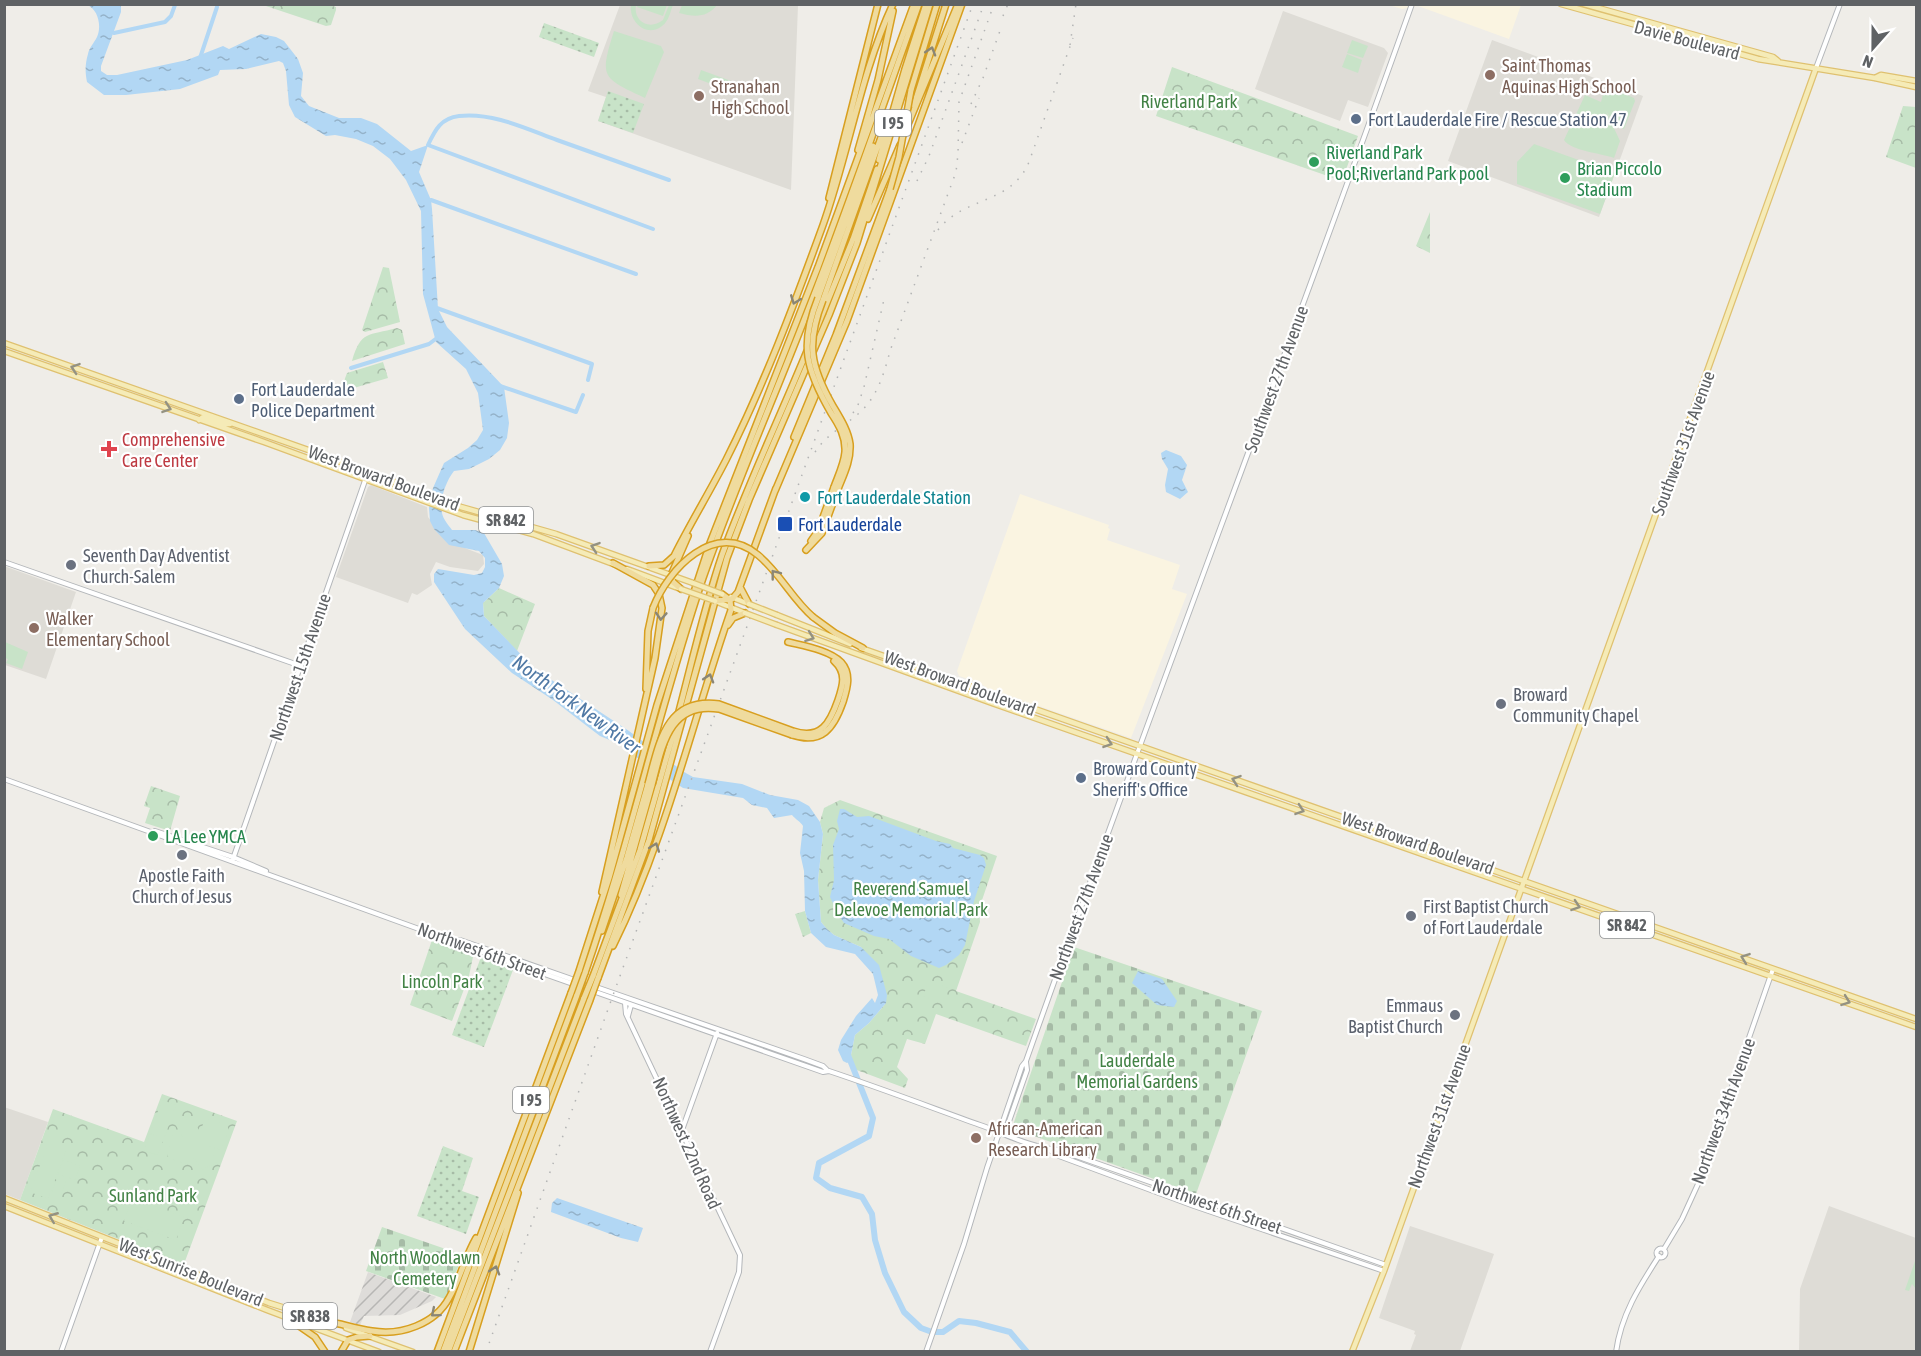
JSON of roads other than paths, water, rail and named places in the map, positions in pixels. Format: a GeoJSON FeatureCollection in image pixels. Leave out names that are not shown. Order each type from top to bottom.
{"type":"FeatureCollection","features":[{"type":"Feature","properties":{"kind":"highway"},"geometry":{"type":"LineString","coordinates":[[815,244],[878,4]]}},
{"type":"Feature","properties":{"kind":"highway"},"geometry":{"type":"LineString","coordinates":[[649,566],[660,567],[670,561],[694,520],[749,410],[782,335],[842,165],[865,77],[894,4]]}},
{"type":"Feature","properties":{"kind":"highway"},"geometry":{"type":"LineString","coordinates":[[850,181],[878,80],[894,4]]}},
{"type":"Feature","properties":{"kind":"highway","name":"I 95"},"geometry":{"type":"LineString","coordinates":[[437,1352],[582,972],[650,731],[691,597],[718,520],[805,302],[914,4]]}},
{"type":"Feature","properties":{"kind":"highway"},"geometry":{"type":"LineString","coordinates":[[589,962],[654,737],[719,534],[817,287],[920,4]]}},
{"type":"Feature","properties":{"kind":"highway"},"geometry":{"type":"LineString","coordinates":[[805,549],[817,534],[836,488],[845,456],[844,438],[813,380],[807,357],[808,328],[871,169],[928,4]]}},
{"type":"Feature","properties":{"kind":"highway","name":"I 95"},"geometry":{"type":"LineString","coordinates":[[454,1352],[595,977],[637,876],[730,547],[829,315],[857,243],[928,4]]}},
{"type":"Feature","properties":{"kind":"highway"},"geometry":{"type":"LineString","coordinates":[[595,977],[636,897],[674,793],[723,635],[730,601],[741,587],[797,430],[842,321],[890,189],[899,158],[911,90],[937,4]]}},
{"type":"Feature","properties":{"kind":"highway"},"geometry":{"type":"LineString","coordinates":[[907,127],[946,4]]}},
{"type":"Feature","properties":{"kind":"highway"},"geometry":{"type":"LineString","coordinates":[[857,243],[960,4]]}},
{"type":"Feature","properties":{"kind":"highway"},"geometry":{"type":"LineString","coordinates":[[775,491],[847,321],[960,4]]}},
{"type":"Feature","properties":{"kind":"highway"},"geometry":{"type":"LineString","coordinates":[[669,759],[705,610],[722,557],[851,245],[875,175],[905,69]]}},
{"type":"Feature","properties":{"kind":"highway"},"geometry":{"type":"LineString","coordinates":[[820,299],[856,197],[886,101]]}},
{"type":"Feature","properties":{"kind":"highway"},"geometry":{"type":"LineString","coordinates":[[681,589],[674,583],[671,575],[694,520]]}},
{"type":"Feature","properties":{"kind":"highway"},"geometry":{"type":"LineString","coordinates":[[640,723],[646,686],[648,631],[653,608],[665,584],[680,565],[705,548],[728,544],[747,548],[760,557],[813,617],[863,648]]}},
{"type":"Feature","properties":{"kind":"highway"},"geometry":{"type":"LineString","coordinates":[[598,912],[658,643],[662,602],[653,585],[613,563]]}},
{"type":"Feature","properties":{"kind":"highway"},"geometry":{"type":"LineString","coordinates":[[741,587],[748,603]]}},
{"type":"Feature","properties":{"kind":"highway"},"geometry":{"type":"LineString","coordinates":[[722,594],[730,601]]}},
{"type":"Feature","properties":{"kind":"highway"},"geometry":{"type":"LineString","coordinates":[[715,602],[730,601]]}},
{"type":"Feature","properties":{"kind":"highway"},"geometry":{"type":"LineString","coordinates":[[723,635],[732,619],[745,613]]}},
{"type":"Feature","properties":{"kind":"highway"},"geometry":{"type":"LineString","coordinates":[[595,977],[620,896],[664,729],[675,716],[690,707],[707,703],[719,704],[793,733],[812,738],[828,730],[837,717],[848,687],[845,668],[834,657],[788,642]]}},
{"type":"Feature","properties":{"kind":"highway"},"geometry":{"type":"LineString","coordinates":[[793,733],[812,733],[826,726],[832,718],[842,689],[844,677],[839,666],[834,660],[816,654]]}},
{"type":"Feature","properties":{"kind":"highway"},"geometry":{"type":"LineString","coordinates":[[582,972],[598,943],[650,784]]}},
{"type":"Feature","properties":{"kind":"highway"},"geometry":{"type":"LineString","coordinates":[[442,1352],[574,994]]}},
{"type":"Feature","properties":{"kind":"highway"},"geometry":{"type":"LineString","coordinates":[[448,1352],[587,999]]}},
{"type":"Feature","properties":{"kind":"highway"},"geometry":{"type":"LineString","coordinates":[[469,1352],[516,1205],[522,1175]]}},
{"type":"Feature","properties":{"kind":"highway"},"geometry":{"type":"LineString","coordinates":[[331,1322],[383,1332],[409,1329],[427,1320],[440,1310],[449,1298],[467,1253],[484,1227]]}},
{"type":"Feature","properties":{"kind":"highway"},"geometry":{"type":"LineString","coordinates":[[290,1319],[315,1337],[325,1352]]}},
{"type":"Feature","properties":{"kind":"highway"},"geometry":{"type":"LineString","coordinates":[[341,1352],[348,1340],[370,1336]]}},
{"type":"Feature","properties":{"kind":"main road","name":"Davie Boulevard"},"geometry":{"type":"LineString","coordinates":[[1561,4],[1728,52],[1771,62],[1778,61],[1917,87]]}},
{"type":"Feature","properties":{"kind":"main road","name":"Davie Boulevard"},"geometry":{"type":"LineString","coordinates":[[1584,4],[1773,57],[1778,61]]}},
{"type":"Feature","properties":{"kind":"main road"},"geometry":{"type":"LineString","coordinates":[[1627,23],[1640,25],[1645,22]]}},
{"type":"Feature","properties":{"kind":"main road"},"geometry":{"type":"LineString","coordinates":[[1728,52],[1732,50],[1751,52]]}},
{"type":"Feature","properties":{"kind":"main road","name":"Southwest 31st Avenue"},"geometry":{"type":"LineString","coordinates":[[1523,880],[1653,527],[1816,68]]}},
{"type":"Feature","properties":{"kind":"main road","name":"Davie Boulevard"},"geometry":{"type":"LineString","coordinates":[[1875,78],[1881,75],[1917,81]]}},
{"type":"Feature","properties":{"kind":"main road","name":"West Broward Boulevard"},"geometry":{"type":"LineString","coordinates":[[4,344],[368,471],[448,502],[543,530],[722,594]]}},
{"type":"Feature","properties":{"kind":"main road","name":"West Broward Boulevard"},"geometry":{"type":"LineString","coordinates":[[4,351],[366,479],[447,510],[533,534],[715,602]]}},
{"type":"Feature","properties":{"kind":"main road"},"geometry":{"type":"LineString","coordinates":[[199,420],[203,417],[224,424],[233,424]]}},
{"type":"Feature","properties":{"kind":"main road"},"geometry":{"type":"LineString","coordinates":[[234,432],[240,429],[269,439],[274,438]]}},
{"type":"Feature","properties":{"kind":"main road"},"geometry":{"type":"LineString","coordinates":[[463,515],[470,514],[501,523],[506,520]]}},
{"type":"Feature","properties":{"kind":"main road","name":"West Broward Boulevard"},"geometry":{"type":"LineString","coordinates":[[730,601],[748,603],[1038,712],[1917,1019]]}},
{"type":"Feature","properties":{"kind":"main road","name":"West Broward Boulevard"},"geometry":{"type":"LineString","coordinates":[[730,601],[745,613],[1026,715],[1917,1027]]}},
{"type":"Feature","properties":{"kind":"main road"},"geometry":{"type":"LineString","coordinates":[[1026,715],[1038,712]]}},
{"type":"Feature","properties":{"kind":"main road"},"geometry":{"type":"LineString","coordinates":[[1250,792],[1261,792],[1263,789]]}},
{"type":"Feature","properties":{"kind":"main road"},"geometry":{"type":"LineString","coordinates":[[1267,798],[1277,794]]}},
{"type":"Feature","properties":{"kind":"main road"},"geometry":{"type":"LineString","coordinates":[[1365,833],[1378,830]]}},
{"type":"Feature","properties":{"kind":"main road"},"geometry":{"type":"LineString","coordinates":[[1392,842],[1401,838]]}},
{"type":"Feature","properties":{"kind":"main road","name":"Northwest 31st Avenue"},"geometry":{"type":"LineString","coordinates":[[1352,1352],[1384,1271],[1523,880]]}},
{"type":"Feature","properties":{"kind":"main road"},"geometry":{"type":"LineString","coordinates":[[1632,926],[1664,934],[1670,932]]}},
{"type":"Feature","properties":{"kind":"main road"},"geometry":{"type":"LineString","coordinates":[[1684,945],[1696,941]]}},
{"type":"Feature","properties":{"kind":"main road","name":"West Sunrise Boulevard"},"geometry":{"type":"LineString","coordinates":[[4,1198],[269,1303],[331,1322],[413,1352]]}},
{"type":"Feature","properties":{"kind":"main road","name":"West Sunrise Boulevard"},"geometry":{"type":"LineString","coordinates":[[4,1206],[379,1352]]}},
{"type":"Feature","properties":{"kind":"street","name":"Southwest 27th Avenue"},"geometry":{"type":"LineString","coordinates":[[1137,753],[1412,4]]}},
{"type":"Feature","properties":{"kind":"street","name":"Southwest 31st Avenue"},"geometry":{"type":"LineString","coordinates":[[1816,68],[1840,4]]}},
{"type":"Feature","properties":{"kind":"street","name":"Northwest 15th Avenue"},"geometry":{"type":"LineString","coordinates":[[233,860],[368,471]]}},
{"type":"Feature","properties":{"kind":"street"},"geometry":{"type":"LineString","coordinates":[[4,562],[301,666]]}},
{"type":"Feature","properties":{"kind":"street","name":"Northwest 27th Avenue"},"geometry":{"type":"LineString","coordinates":[[926,1352],[1000,1132],[1007,1127],[1027,1070],[1026,1061],[1137,753]]}},
{"type":"Feature","properties":{"kind":"street","name":"Northwest 6th Street"},"geometry":{"type":"LineString","coordinates":[[4,779],[631,1005],[717,1032]]}},
{"type":"Feature","properties":{"kind":"street","name":"Northwest 6th Street"},"geometry":{"type":"LineString","coordinates":[[233,860],[823,1072],[827,1070],[876,1087],[1047,1149],[1059,1156],[1194,1206],[1384,1271]]}},
{"type":"Feature","properties":{"kind":"street","name":"Northwest 34th Avenue"},"geometry":{"type":"LineString","coordinates":[[1616,1352],[1629,1304],[1659,1256],[1658,1250],[1664,1249],[1682,1219],[1698,1184],[1773,969]]}},
{"type":"Feature","properties":{"kind":"street","name":"Northwest 22nd Road"},"geometry":{"type":"LineString","coordinates":[[625,1002],[625,1011],[712,1200],[740,1255],[739,1272],[710,1352]]}},
{"type":"Feature","properties":{"kind":"street"},"geometry":{"type":"LineString","coordinates":[[628,1016],[631,1005]]}},
{"type":"Feature","properties":{"kind":"street"},"geometry":{"type":"LineString","coordinates":[[682,1131],[717,1032]]}},
{"type":"Feature","properties":{"kind":"street"},"geometry":{"type":"LineString","coordinates":[[679,1125],[684,1121]]}},
{"type":"Feature","properties":{"kind":"street","name":"Northwest 6th Street"},"geometry":{"type":"LineString","coordinates":[[1047,1149],[1059,1150],[1386,1265]]}},
{"type":"Feature","properties":{"kind":"street"},"geometry":{"type":"LineString","coordinates":[[61,1352],[102,1237]]}},
{"type":"Feature","properties":{"kind":"water","name":"North Fork New River"},"geometry":{"type":"Polygon","coordinates":[[[121,4],[121,12],[101,66],[101,71],[107,75],[117,75],[187,60],[223,46],[229,49],[261,34],[276,37],[284,41],[298,59],[303,73],[301,96],[309,106],[339,118],[361,118],[377,124],[411,151],[428,145],[419,172],[431,200],[438,309],[447,327],[504,387],[509,423],[507,438],[500,450],[489,459],[469,469],[454,471],[448,480],[441,502],[443,515],[452,530],[475,530],[484,533],[502,564],[504,576],[499,588],[483,603],[484,616],[535,669],[629,731],[684,772],[693,777],[742,784],[770,795],[798,800],[809,806],[820,822],[823,834],[818,880],[821,922],[834,935],[861,947],[879,965],[887,995],[886,1003],[855,1035],[852,1060],[847,1063],[843,1061],[838,1050],[841,1040],[856,1016],[872,998],[875,1003],[878,995],[873,974],[855,954],[826,947],[811,933],[805,911],[804,871],[800,853],[803,826],[792,815],[774,818],[767,808],[752,805],[743,798],[683,788],[636,757],[624,746],[600,736],[553,700],[512,673],[465,629],[434,582],[434,574],[438,569],[474,575],[482,573],[485,567],[485,558],[479,551],[449,545],[434,529],[430,521],[429,508],[433,488],[444,463],[468,448],[483,430],[478,393],[466,369],[436,342],[423,294],[421,211],[406,180],[390,159],[373,146],[356,139],[335,135],[326,136],[295,117],[289,105],[286,71],[283,63],[279,61],[246,69],[220,70],[218,75],[180,89],[104,95],[87,82],[87,58],[99,28],[94,10],[87,5],[121,4]]]}},
{"type":"Feature","properties":{"kind":"water"},"geometry":{"type":"Polygon","coordinates":[[[1166,450],[1181,456],[1187,465],[1182,480],[1188,492],[1180,499],[1166,492],[1168,469],[1161,453],[1166,450]]]}},
{"type":"Feature","properties":{"kind":"water"},"geometry":{"type":"Polygon","coordinates":[[[840,809],[857,817],[869,816],[984,858],[986,865],[974,901],[965,945],[959,955],[946,965],[939,968],[911,956],[889,939],[874,936],[844,923],[830,897],[834,880],[833,845],[839,829],[837,821],[840,809]]]}},
{"type":"Feature","properties":{"kind":"water"},"geometry":{"type":"Polygon","coordinates":[[[1138,971],[1162,979],[1177,1001],[1174,1007],[1157,1005],[1132,983],[1138,971]]]}},
{"type":"Feature","properties":{"kind":"water"},"geometry":{"type":"Polygon","coordinates":[[[557,1198],[643,1228],[638,1242],[551,1212],[552,1203],[557,1198]]]}},
{"type":"Feature","properties":{"kind":"waterway"},"geometry":{"type":"LineString","coordinates":[[114,33],[165,22],[171,16],[175,5]]}},
{"type":"Feature","properties":{"kind":"waterway"},"geometry":{"type":"LineString","coordinates":[[200,58],[217,7]]}},
{"type":"Feature","properties":{"kind":"waterway"},"geometry":{"type":"LineString","coordinates":[[653,229],[428,145],[443,122],[453,117],[471,115],[497,119],[522,127],[669,180]]}},
{"type":"Feature","properties":{"kind":"waterway"},"geometry":{"type":"LineString","coordinates":[[431,200],[636,274]]}},
{"type":"Feature","properties":{"kind":"waterway"},"geometry":{"type":"LineString","coordinates":[[434,307],[592,364],[588,380]]}},
{"type":"Feature","properties":{"kind":"waterway"},"geometry":{"type":"LineString","coordinates":[[351,368],[429,344],[437,338]]}},
{"type":"Feature","properties":{"kind":"waterway"},"geometry":{"type":"LineString","coordinates":[[500,386],[576,412],[583,395]]}},
{"type":"Feature","properties":{"kind":"waterway","name":"North Fork New River"},"geometry":{"type":"LineString","coordinates":[[848,1055],[873,1118],[869,1136],[819,1163],[816,1178],[830,1188],[862,1197],[872,1214],[875,1240],[885,1273],[904,1312],[921,1328],[932,1332],[943,1332],[959,1321],[976,1323],[1010,1332],[1027,1352]]}},
{"type":"Feature","properties":{"kind":"railway"},"geometry":{"type":"LineString","coordinates":[[486,1352],[973,4]]}},
{"type":"Feature","properties":{"kind":"railway"},"geometry":{"type":"LineString","coordinates":[[917,181],[929,156],[984,4]]}},
{"type":"Feature","properties":{"kind":"railway"},"geometry":{"type":"LineString","coordinates":[[815,452],[830,435],[865,408],[882,377],[956,172],[959,102],[994,4]]}},
{"type":"Feature","properties":{"kind":"railway"},"geometry":{"type":"LineString","coordinates":[[1003,16],[1008,4]]}},
{"type":"Feature","properties":{"kind":"railway"},"geometry":{"type":"LineString","coordinates":[[1070,45],[1076,4]]}},
{"type":"Feature","properties":{"kind":"railway"},"geometry":{"type":"LineString","coordinates":[[971,104],[1001,28]]}},
{"type":"Feature","properties":{"kind":"railway"},"geometry":{"type":"LineString","coordinates":[[938,230],[961,211],[999,193],[1021,176],[1029,162],[1073,38]]}},
{"type":"Feature","properties":{"kind":"railway"},"geometry":{"type":"LineString","coordinates":[[962,143],[979,98]]}},
{"type":"Feature","properties":{"kind":"railway"},"geometry":{"type":"LineString","coordinates":[[853,413],[864,387],[885,295]]}},
{"type":"Feature","properties":{"kind":"place","name":"Saint Thomas Aquinas High School"},"geometry":{"type":"Point","coordinates":[1490,75]}},
{"type":"Feature","properties":{"kind":"place","name":"Stranahan High School"},"geometry":{"type":"Point","coordinates":[699,96]}},
{"type":"Feature","properties":{"kind":"place","name":"Fort Lauderdale Fire / Rescue Station 47"},"geometry":{"type":"Point","coordinates":[1356,119]}},
{"type":"Feature","properties":{"kind":"place","name":"Riverland Park Pool;Riverland Park pool"},"geometry":{"type":"Point","coordinates":[1314,162]}},
{"type":"Feature","properties":{"kind":"place","name":"Brian Piccolo Stadium"},"geometry":{"type":"Point","coordinates":[1565,178]}},
{"type":"Feature","properties":{"kind":"place","name":"Fort Lauderdale Police Department"},"geometry":{"type":"Point","coordinates":[239,399]}},
{"type":"Feature","properties":{"kind":"place","name":"Comprehensive Care Center"},"geometry":{"type":"Point","coordinates":[109,449]}},
{"type":"Feature","properties":{"kind":"place","name":"Fort Lauderdale Station"},"geometry":{"type":"Point","coordinates":[805,497]}},
{"type":"Feature","properties":{"kind":"place","name":"Fort Lauderdale"},"geometry":{"type":"Point","coordinates":[785,524]}},
{"type":"Feature","properties":{"kind":"place","name":"Seventh Day Adventist Church-Salem"},"geometry":{"type":"Point","coordinates":[71,565]}},
{"type":"Feature","properties":{"kind":"place","name":"Walker Elementary School"},"geometry":{"type":"Point","coordinates":[34,628]}},
{"type":"Feature","properties":{"kind":"place","name":"Broward Community Chapel"},"geometry":{"type":"Point","coordinates":[1501,704]}},
{"type":"Feature","properties":{"kind":"place","name":"Broward County Sheriff's Office"},"geometry":{"type":"Point","coordinates":[1081,778]}},
{"type":"Feature","properties":{"kind":"place","name":"LA Lee YMCA"},"geometry":{"type":"Point","coordinates":[153,836]}},
{"type":"Feature","properties":{"kind":"place","name":"Apostle Faith Church of Jesus"},"geometry":{"type":"Point","coordinates":[182,855]}},
{"type":"Feature","properties":{"kind":"place","name":"First Baptist Church of Fort Lauderdale"},"geometry":{"type":"Point","coordinates":[1411,916]}},
{"type":"Feature","properties":{"kind":"place","name":"Emmaus Baptist Church"},"geometry":{"type":"Point","coordinates":[1455,1015]}},
{"type":"Feature","properties":{"kind":"place","name":"African-American Research Library"},"geometry":{"type":"Point","coordinates":[976,1138]}},
{"type":"Feature","properties":{"kind":"park label","name":"Riverland Park"},"geometry":{"type":"Point","coordinates":[1189,101]}},
{"type":"Feature","properties":{"kind":"park label","name":"Reverend Samuel Delevoe Memorial Park"},"geometry":{"type":"Point","coordinates":[911,898]}},
{"type":"Feature","properties":{"kind":"park label","name":"Lincoln Park"},"geometry":{"type":"Point","coordinates":[442,981]}},
{"type":"Feature","properties":{"kind":"park label","name":"Lauderdale Memorial Gardens"},"geometry":{"type":"Point","coordinates":[1137,1070]}},
{"type":"Feature","properties":{"kind":"park label","name":"Sunland Park"},"geometry":{"type":"Point","coordinates":[153,1195]}},
{"type":"Feature","properties":{"kind":"park label","name":"North Woodlawn Cemetery"},"geometry":{"type":"Point","coordinates":[425,1267]}}]}
